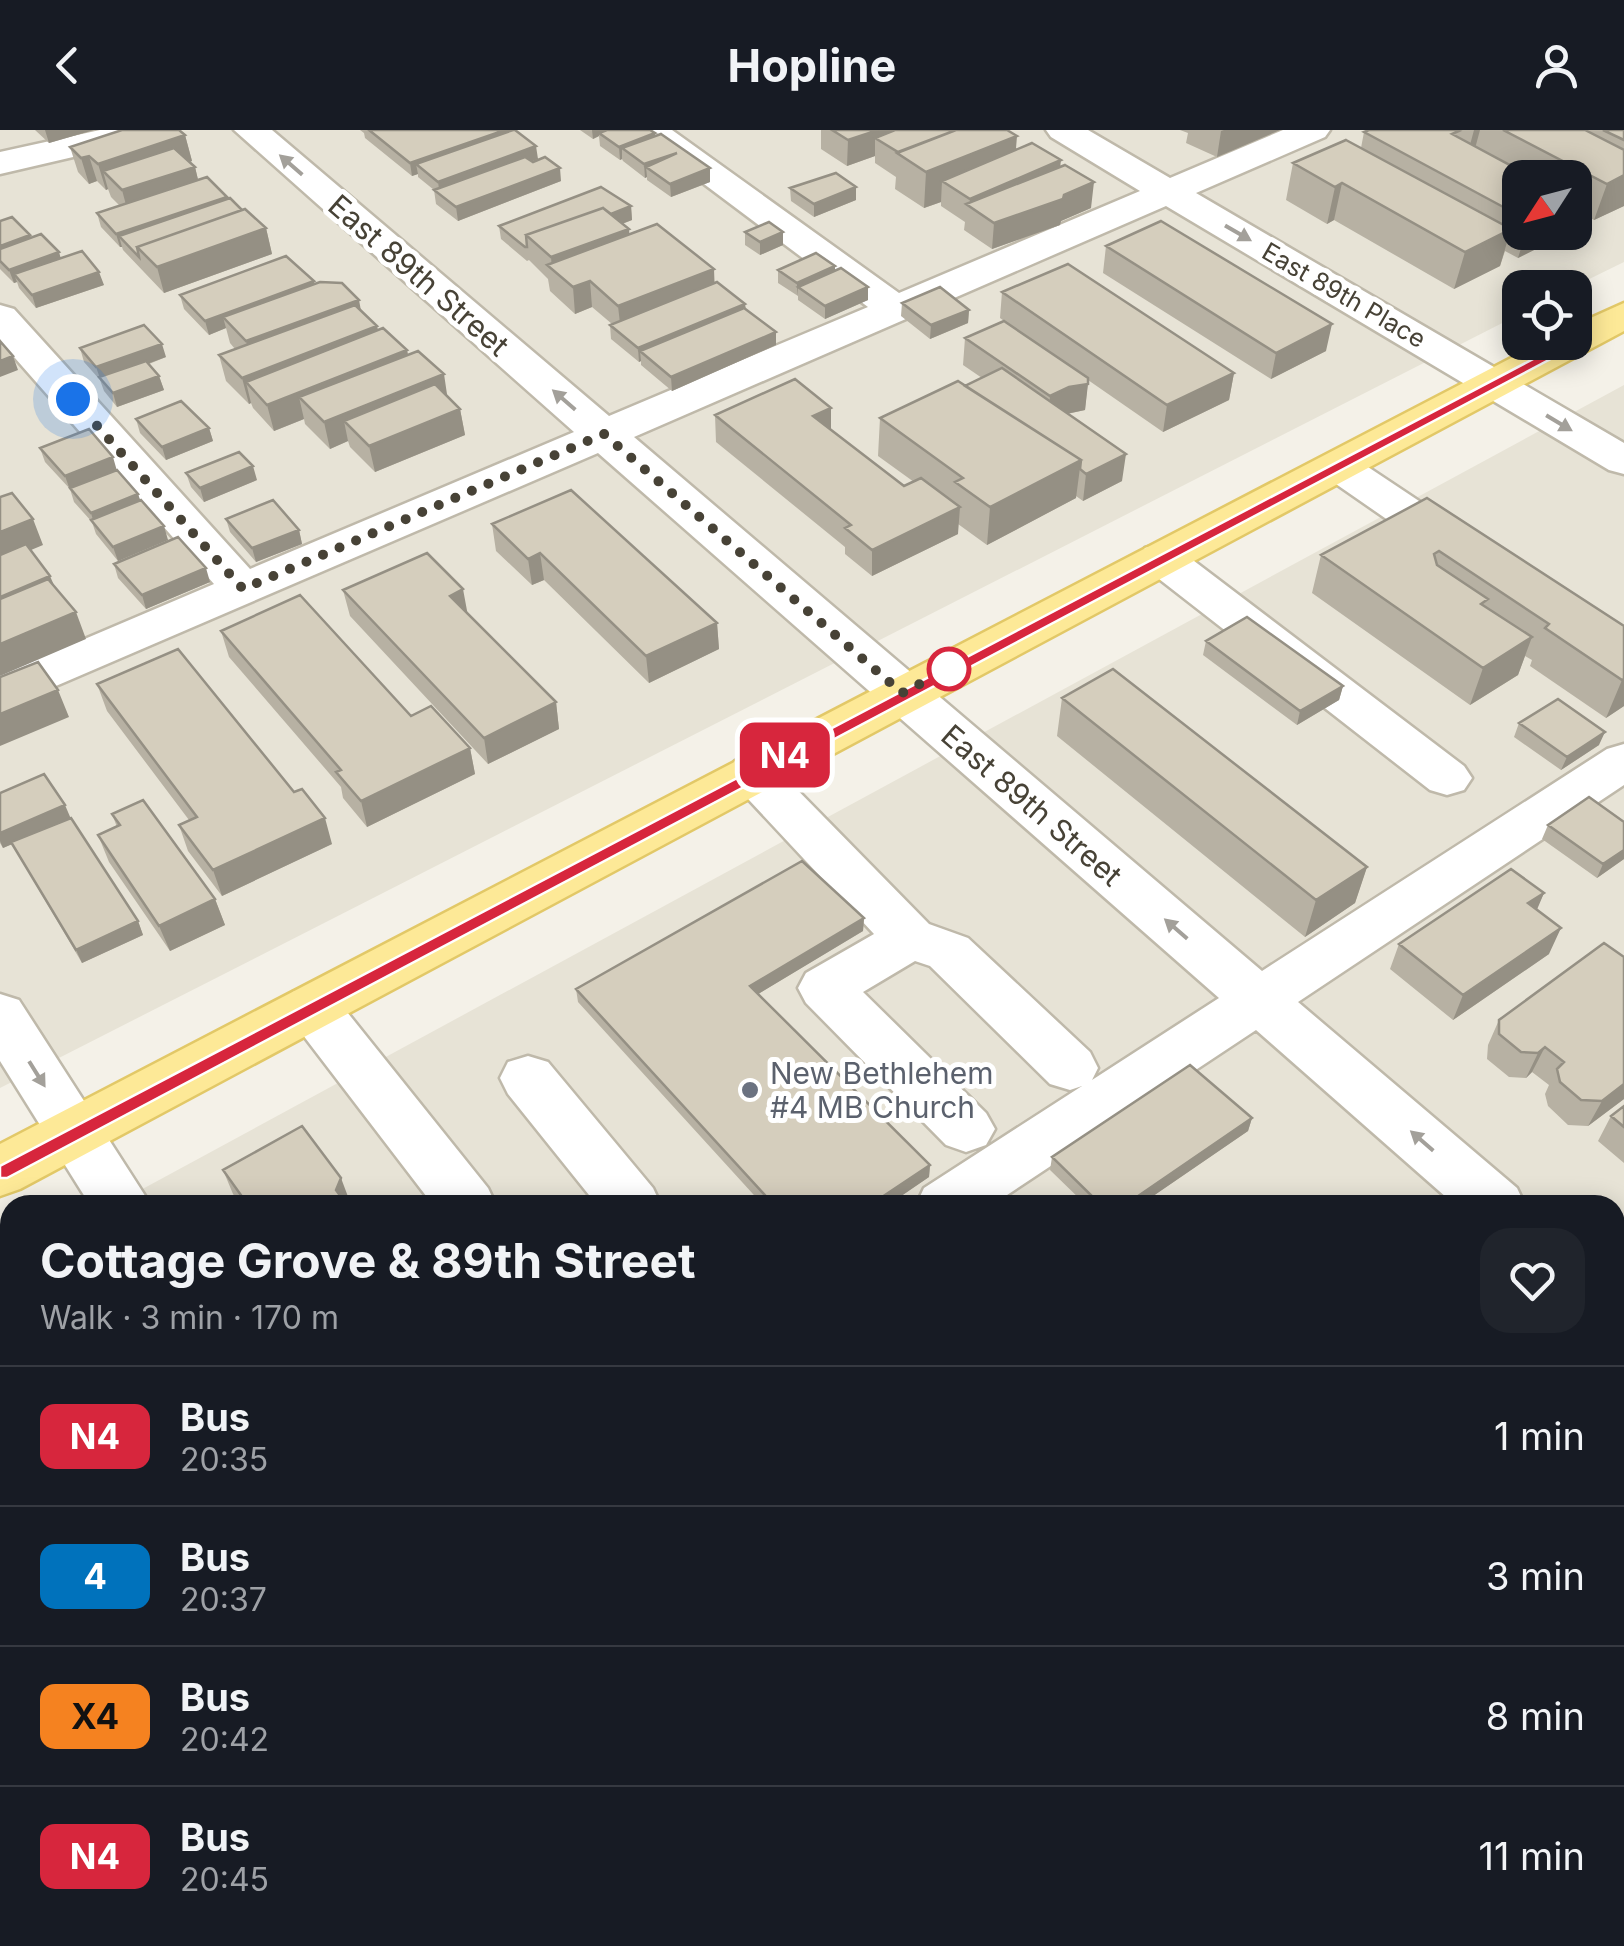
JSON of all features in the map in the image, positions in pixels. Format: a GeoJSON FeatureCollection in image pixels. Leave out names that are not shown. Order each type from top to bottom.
{"type":"FeatureCollection","features":[{"type":"Feature","properties":{"kind":"main road"},"geometry":{"type":"LineString","coordinates":[[1592,332],[1624,315]]}},
{"type":"Feature","properties":{"kind":"main road"},"geometry":{"type":"LineString","coordinates":[[0,1172],[752,772],[1540,360]]}},
{"type":"Feature","properties":{"kind":"street"},"geometry":{"type":"LineString","coordinates":[[0,163],[147,130]]}},
{"type":"Feature","properties":{"kind":"street","name":"East 89th Street"},"geometry":{"type":"LineString","coordinates":[[251,130],[1484,1195]]}},
{"type":"Feature","properties":{"kind":"street"},"geometry":{"type":"LineString","coordinates":[[649,130],[896,309]]}},
{"type":"Feature","properties":{"kind":"street","name":"East 89th Place"},"geometry":{"type":"LineString","coordinates":[[1064,130],[1624,461]]}},
{"type":"Feature","properties":{"kind":"street"},"geometry":{"type":"LineString","coordinates":[[0,694],[1313,130]]}},
{"type":"Feature","properties":{"kind":"street"},"geometry":{"type":"LineString","coordinates":[[0,317],[243,589]]}},
{"type":"Feature","properties":{"kind":"street"},"geometry":{"type":"LineString","coordinates":[[1338,466],[1501,577]]}},
{"type":"Feature","properties":{"kind":"street"},"geometry":{"type":"LineString","coordinates":[[1161,558],[1446,778]]}},
{"type":"Feature","properties":{"kind":"street"},"geometry":{"type":"LineString","coordinates":[[752,772],[910,938],[949,952],[1070,1068]]}},
{"type":"Feature","properties":{"kind":"street"},"geometry":{"type":"LineString","coordinates":[[960,1195],[1258,1000],[1612,785]]}},
{"type":"Feature","properties":{"kind":"street"},"geometry":{"type":"LineString","coordinates":[[910,938],[825,988],[966,1129]]}},
{"type":"Feature","properties":{"kind":"street"},"geometry":{"type":"LineString","coordinates":[[312,1007],[458,1195]]}},
{"type":"Feature","properties":{"kind":"street"},"geometry":{"type":"LineString","coordinates":[[0,1015],[116,1195]]}},
{"type":"Feature","properties":{"kind":"street"},"geometry":{"type":"LineString","coordinates":[[528,1078],[624,1195]]}},
{"type":"Feature","properties":{"kind":"shaded area"},"geometry":{"type":"Polygon","coordinates":[[[0,130],[1624,130],[1624,262],[1592,278],[1592,270],[1502,270],[1502,323],[0,1088],[0,130]]]}},
{"type":"Feature","properties":{"kind":"shaded area"},"geometry":{"type":"Polygon","coordinates":[[[1624,385],[1624,1195],[131,1195],[1624,385]]]}},
{"type":"Feature","properties":{"kind":"building"},"geometry":{"type":"Polygon","coordinates":[[[122,130],[179,130],[185,135],[98,164],[89,156],[81,158],[70,147],[122,130]]]}},
{"type":"Feature","properties":{"kind":"building"},"geometry":{"type":"Polygon","coordinates":[[[369,130],[505,130],[410,163],[369,130]]]}},
{"type":"Feature","properties":{"kind":"building"},"geometry":{"type":"Polygon","coordinates":[[[515,130],[536,146],[438,182],[416,164],[515,130]]]}},
{"type":"Feature","properties":{"kind":"building"},"geometry":{"type":"Polygon","coordinates":[[[832,130],[878,130],[848,140],[832,130]]]}},
{"type":"Feature","properties":{"kind":"building"},"geometry":{"type":"Polygon","coordinates":[[[895,130],[956,130],[898,152],[875,138],[895,130]]]}},
{"type":"Feature","properties":{"kind":"building"},"geometry":{"type":"Polygon","coordinates":[[[956,130],[1007,130],[1017,136],[926,172],[897,153],[956,130]]]}},
{"type":"Feature","properties":{"kind":"building"},"geometry":{"type":"Polygon","coordinates":[[[1503,130],[1585,130],[1624,150],[1624,175],[1607,184],[1592,176],[1592,160],[1561,160],[1503,130]]]}},
{"type":"Feature","properties":{"kind":"building"},"geometry":{"type":"Polygon","coordinates":[[[1603,130],[1624,130],[1624,140],[1603,130]]]}},
{"type":"Feature","properties":{"kind":"building"},"geometry":{"type":"Polygon","coordinates":[[[1459,131],[1452,134],[1502,161],[1502,206],[1364,132],[1459,131]]]}},
{"type":"Feature","properties":{"kind":"building"},"geometry":{"type":"Polygon","coordinates":[[[599,133],[655,133],[619,147],[599,133]]]}},
{"type":"Feature","properties":{"kind":"building"},"geometry":{"type":"Polygon","coordinates":[[[661,134],[710,168],[670,184],[646,167],[677,153],[644,164],[622,148],[661,134]]]}},
{"type":"Feature","properties":{"kind":"building"},"geometry":{"type":"Polygon","coordinates":[[[1346,140],[1502,224],[1502,234],[1465,252],[1342,183],[1335,187],[1293,163],[1346,140]]]}},
{"type":"Feature","properties":{"kind":"building"},"geometry":{"type":"Polygon","coordinates":[[[1032,143],[1061,160],[970,199],[942,181],[1032,143]]]}},
{"type":"Feature","properties":{"kind":"building"},"geometry":{"type":"Polygon","coordinates":[[[174,148],[195,167],[122,190],[103,171],[174,148]]]}},
{"type":"Feature","properties":{"kind":"building"},"geometry":{"type":"Polygon","coordinates":[[[525,157],[533,162],[545,157],[560,168],[456,207],[434,190],[525,157]]]}},
{"type":"Feature","properties":{"kind":"building"},"geometry":{"type":"Polygon","coordinates":[[[1065,165],[1094,182],[1064,195],[1063,199],[994,223],[966,204],[1065,165]]]}},
{"type":"Feature","properties":{"kind":"building"},"geometry":{"type":"Polygon","coordinates":[[[836,173],[856,187],[814,204],[790,188],[836,173]]]}},
{"type":"Feature","properties":{"kind":"building"},"geometry":{"type":"Polygon","coordinates":[[[207,177],[227,197],[116,234],[97,213],[207,177]]]}},
{"type":"Feature","properties":{"kind":"building"},"geometry":{"type":"Polygon","coordinates":[[[601,187],[631,206],[611,214],[603,208],[526,235],[527,247],[499,226],[601,187]]]}},
{"type":"Feature","properties":{"kind":"building"},"geometry":{"type":"Polygon","coordinates":[[[230,198],[242,210],[137,247],[139,257],[119,236],[230,198]]]}},
{"type":"Feature","properties":{"kind":"building"},"geometry":{"type":"Polygon","coordinates":[[[603,208],[629,229],[551,257],[526,235],[603,208]]]}},
{"type":"Feature","properties":{"kind":"building"},"geometry":{"type":"Polygon","coordinates":[[[245,209],[266,228],[157,267],[137,247],[245,209]]]}},
{"type":"Feature","properties":{"kind":"building"},"geometry":{"type":"Polygon","coordinates":[[[12,217],[30,235],[0,246],[0,221],[12,217]]]}},
{"type":"Feature","properties":{"kind":"building"},"geometry":{"type":"Polygon","coordinates":[[[1161,221],[1332,324],[1276,353],[1106,246],[1161,221]]]}},
{"type":"Feature","properties":{"kind":"building"},"geometry":{"type":"Polygon","coordinates":[[[769,222],[783,232],[760,242],[745,232],[769,222]]]}},
{"type":"Feature","properties":{"kind":"building"},"geometry":{"type":"Polygon","coordinates":[[[657,224],[714,269],[618,306],[590,281],[573,287],[547,265],[657,224]]]}},
{"type":"Feature","properties":{"kind":"building"},"geometry":{"type":"Polygon","coordinates":[[[41,234],[59,252],[9,270],[0,261],[0,249],[41,234]]]}},
{"type":"Feature","properties":{"kind":"building"},"geometry":{"type":"Polygon","coordinates":[[[82,251],[99,272],[32,295],[14,274],[82,251]]]}},
{"type":"Feature","properties":{"kind":"building"},"geometry":{"type":"Polygon","coordinates":[[[816,253],[835,266],[797,283],[778,270],[816,253]]]}},
{"type":"Feature","properties":{"kind":"building"},"geometry":{"type":"Polygon","coordinates":[[[286,256],[314,281],[205,321],[180,295],[286,256]]]}},
{"type":"Feature","properties":{"kind":"building"},"geometry":{"type":"Polygon","coordinates":[[[1068,264],[1234,373],[1167,405],[1002,292],[1068,264]]]}},
{"type":"Feature","properties":{"kind":"building"},"geometry":{"type":"Polygon","coordinates":[[[841,268],[868,287],[825,306],[798,287],[841,268]]]}},
{"type":"Feature","properties":{"kind":"building"},"geometry":{"type":"Polygon","coordinates":[[[320,282],[342,283],[359,300],[246,341],[223,317],[320,282]]]}},
{"type":"Feature","properties":{"kind":"building"},"geometry":{"type":"Polygon","coordinates":[[[717,282],[745,304],[638,348],[610,325],[717,282]]]}},
{"type":"Feature","properties":{"kind":"building"},"geometry":{"type":"Polygon","coordinates":[[[940,287],[969,310],[931,325],[902,303],[940,287]]]}},
{"type":"Feature","properties":{"kind":"building"},"geometry":{"type":"Polygon","coordinates":[[[355,305],[377,326],[242,378],[219,355],[355,305]]]}},
{"type":"Feature","properties":{"kind":"building"},"geometry":{"type":"Polygon","coordinates":[[[744,308],[776,332],[671,377],[640,351],[744,308]]]}},
{"type":"Feature","properties":{"kind":"building"},"geometry":{"type":"Polygon","coordinates":[[[1004,321],[1088,378],[1088,384],[1050,396],[965,338],[1004,321]]]}},
{"type":"Feature","properties":{"kind":"building"},"geometry":{"type":"Polygon","coordinates":[[[144,325],[162,344],[96,367],[80,348],[144,325]]]}},
{"type":"Feature","properties":{"kind":"building"},"geometry":{"type":"Polygon","coordinates":[[[383,328],[407,350],[267,405],[246,382],[383,328]]]}},
{"type":"Feature","properties":{"kind":"building"},"geometry":{"type":"Polygon","coordinates":[[[0,341],[13,356],[0,361],[0,341]]]}},
{"type":"Feature","properties":{"kind":"building"},"geometry":{"type":"Polygon","coordinates":[[[418,351],[444,374],[324,422],[299,397],[418,351]]]}},
{"type":"Feature","properties":{"kind":"building"},"geometry":{"type":"Polygon","coordinates":[[[146,361],[159,376],[113,393],[99,377],[146,361]]]}},
{"type":"Feature","properties":{"kind":"building"},"geometry":{"type":"Polygon","coordinates":[[[1002,368],[1126,454],[1086,474],[1080,469],[1081,460],[965,386],[1002,368]]]}},
{"type":"Feature","properties":{"kind":"building"},"geometry":{"type":"Polygon","coordinates":[[[795,379],[831,408],[813,416],[904,486],[921,478],[960,507],[872,550],[845,528],[851,525],[715,415],[795,379]]]}},
{"type":"Feature","properties":{"kind":"building"},"geometry":{"type":"Polygon","coordinates":[[[958,381],[1081,460],[990,507],[955,482],[963,478],[880,418],[958,381]]]}},
{"type":"Feature","properties":{"kind":"building"},"geometry":{"type":"Polygon","coordinates":[[[435,384],[460,409],[369,446],[344,421],[435,384]]]}},
{"type":"Feature","properties":{"kind":"building"},"geometry":{"type":"Polygon","coordinates":[[[181,401],[209,428],[162,447],[136,419],[181,401]]]}},
{"type":"Feature","properties":{"kind":"building"},"geometry":{"type":"Polygon","coordinates":[[[89,429],[113,457],[65,476],[40,448],[89,429]]]}},
{"type":"Feature","properties":{"kind":"building"},"geometry":{"type":"Polygon","coordinates":[[[239,452],[253,466],[200,488],[186,473],[239,452]]]}},
{"type":"Feature","properties":{"kind":"building"},"geometry":{"type":"Polygon","coordinates":[[[117,470],[138,494],[91,513],[70,488],[117,470]]]}},
{"type":"Feature","properties":{"kind":"building"},"geometry":{"type":"Polygon","coordinates":[[[571,490],[717,623],[646,656],[540,553],[528,559],[492,524],[571,490]]]}},
{"type":"Feature","properties":{"kind":"building"},"geometry":{"type":"Polygon","coordinates":[[[12,493],[33,519],[0,532],[0,497],[12,493]]]}},
{"type":"Feature","properties":{"kind":"building"},"geometry":{"type":"Polygon","coordinates":[[[1427,498],[1624,626],[1624,679],[1545,628],[1549,624],[1439,551],[1434,554],[1437,565],[1488,599],[1481,604],[1532,637],[1483,668],[1321,555],[1427,498]]]}},
{"type":"Feature","properties":{"kind":"building"},"geometry":{"type":"Polygon","coordinates":[[[141,500],[164,526],[113,547],[91,520],[141,500]]]}},
{"type":"Feature","properties":{"kind":"building"},"geometry":{"type":"Polygon","coordinates":[[[273,500],[299,530],[252,548],[226,519],[273,500]]]}},
{"type":"Feature","properties":{"kind":"building"},"geometry":{"type":"Polygon","coordinates":[[[178,537],[206,568],[142,595],[114,564],[178,537]]]}},
{"type":"Feature","properties":{"kind":"building"},"geometry":{"type":"Polygon","coordinates":[[[26,544],[50,576],[0,597],[0,555],[26,544]]]}},
{"type":"Feature","properties":{"kind":"building"},"geometry":{"type":"Polygon","coordinates":[[[427,553],[463,589],[450,596],[556,702],[484,738],[343,590],[427,553]]]}},
{"type":"Feature","properties":{"kind":"building"},"geometry":{"type":"Polygon","coordinates":[[[48,579],[76,612],[0,644],[0,599],[48,579]]]}},
{"type":"Feature","properties":{"kind":"building"},"geometry":{"type":"Polygon","coordinates":[[[300,595],[411,716],[431,706],[470,748],[361,801],[336,772],[341,770],[221,631],[300,595]]]}},
{"type":"Feature","properties":{"kind":"building"},"geometry":{"type":"Polygon","coordinates":[[[1247,617],[1343,686],[1300,711],[1206,641],[1247,617]]]}},
{"type":"Feature","properties":{"kind":"building"},"geometry":{"type":"Polygon","coordinates":[[[178,649],[294,792],[302,789],[325,818],[213,870],[179,825],[197,817],[97,684],[178,649]]]}},
{"type":"Feature","properties":{"kind":"building"},"geometry":{"type":"Polygon","coordinates":[[[38,662],[58,690],[0,714],[0,677],[38,662]]]}},
{"type":"Feature","properties":{"kind":"building"},"geometry":{"type":"Polygon","coordinates":[[[1113,669],[1367,867],[1316,900],[1062,698],[1113,669]]]}},
{"type":"Feature","properties":{"kind":"building"},"geometry":{"type":"Polygon","coordinates":[[[1558,699],[1605,732],[1567,757],[1519,723],[1558,699]]]}},
{"type":"Feature","properties":{"kind":"building"},"geometry":{"type":"Polygon","coordinates":[[[44,774],[65,805],[0,833],[0,793],[44,774]]]}},
{"type":"Feature","properties":{"kind":"building"},"geometry":{"type":"Polygon","coordinates":[[[1589,797],[1624,822],[1624,850],[1603,864],[1548,825],[1589,797]]]}},
{"type":"Feature","properties":{"kind":"building"},"geometry":{"type":"Polygon","coordinates":[[[143,800],[215,899],[159,926],[98,835],[120,825],[112,814],[143,800]]]}},
{"type":"Feature","properties":{"kind":"building"},"geometry":{"type":"Polygon","coordinates":[[[71,818],[138,921],[76,950],[11,842],[71,818]]]}},
{"type":"Feature","properties":{"kind":"building","name":"New Bethlehem #4 MB Church"},"geometry":{"type":"Polygon","coordinates":[[[802,861],[864,918],[750,986],[930,1165],[885,1195],[765,1195],[576,989],[802,861]]]}},
{"type":"Feature","properties":{"kind":"building"},"geometry":{"type":"Polygon","coordinates":[[[1511,869],[1544,893],[1528,903],[1561,928],[1463,995],[1399,944],[1511,869]]]}},
{"type":"Feature","properties":{"kind":"building"},"geometry":{"type":"Polygon","coordinates":[[[1604,943],[1624,957],[1624,1084],[1602,1101],[1581,1100],[1560,1082],[1557,1069],[1564,1062],[1545,1047],[1538,1053],[1521,1052],[1499,1034],[1499,1020],[1604,943]]]}},
{"type":"Feature","properties":{"kind":"building"},"geometry":{"type":"Polygon","coordinates":[[[1190,1065],[1252,1118],[1140,1195],[1091,1195],[1052,1157],[1190,1065]]]}},
{"type":"Feature","properties":{"kind":"building"},"geometry":{"type":"Polygon","coordinates":[[[1624,1106],[1624,1127],[1611,1116],[1624,1106]]]}},
{"type":"Feature","properties":{"kind":"building"},"geometry":{"type":"Polygon","coordinates":[[[302,1126],[341,1178],[336,1190],[340,1195],[241,1195],[223,1170],[302,1126]]]}},
{"type":"Feature","properties":{"kind":"bus line","name":"N4"},"geometry":{"type":"LineString","coordinates":[[0,1172],[1539,360]]}},
{"type":"Feature","properties":{"kind":"place","name":"New Bethlehem #4 MB Church"},"geometry":{"type":"Point","coordinates":[750,1090]}},
{"type":"Feature","properties":{"kind":"route"},"geometry":{"type":"LineString","coordinates":[[73,399],[243,589],[604,434],[902,693],[953,667],[949,669]]}}]}
